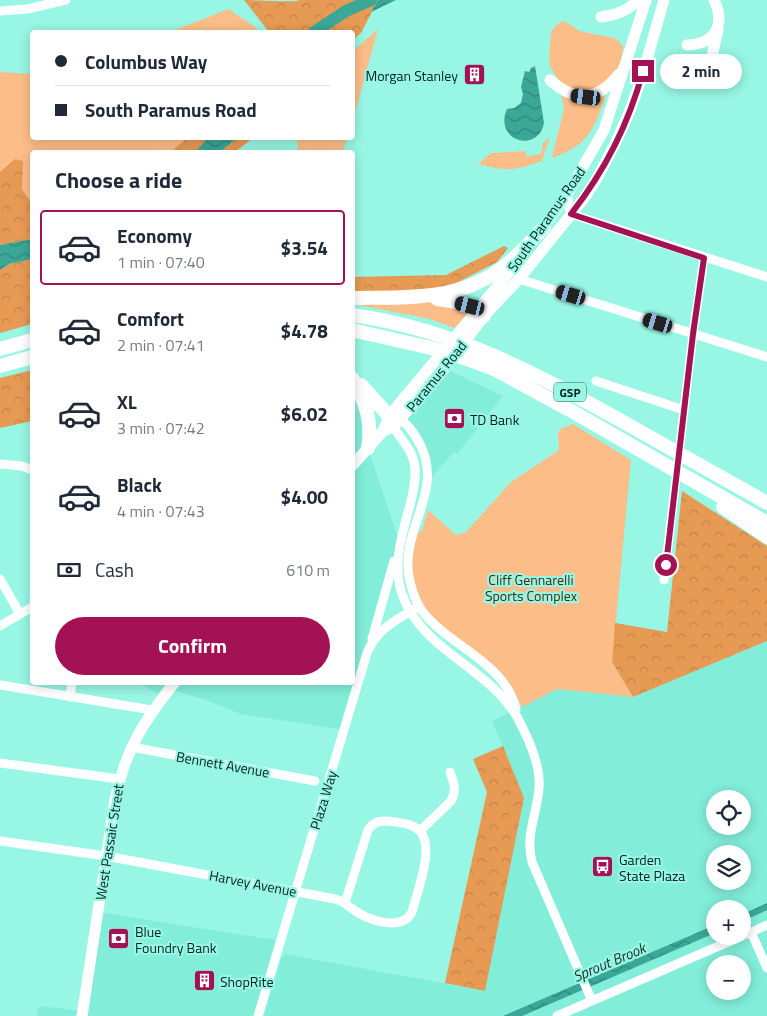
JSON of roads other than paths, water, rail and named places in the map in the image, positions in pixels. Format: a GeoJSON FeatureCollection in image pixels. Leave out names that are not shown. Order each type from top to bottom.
{"type":"FeatureCollection","features":[{"type":"Feature","properties":{"kind":"highway"},"geometry":{"type":"LineString","coordinates":[[355,298],[407,297],[443,294],[462,290],[507,264],[544,227]]}},
{"type":"Feature","properties":{"kind":"highway"},"geometry":{"type":"LineString","coordinates":[[407,297],[452,301],[470,306],[481,313]]}},
{"type":"Feature","properties":{"kind":"highway","name":"GSP"},"geometry":{"type":"LineString","coordinates":[[355,316],[390,322],[442,336],[494,369],[679,473],[693,484]]}},
{"type":"Feature","properties":{"kind":"highway","name":"GSP"},"geometry":{"type":"LineString","coordinates":[[355,331],[431,348],[470,353],[529,371],[767,502]]}},
{"type":"Feature","properties":{"kind":"highway"},"geometry":{"type":"LineString","coordinates":[[0,349],[30,341]]}},
{"type":"Feature","properties":{"kind":"highway"},"geometry":{"type":"LineString","coordinates":[[3,365],[30,358]]}},
{"type":"Feature","properties":{"kind":"highway"},"geometry":{"type":"LineString","coordinates":[[355,380],[392,423]]}},
{"type":"Feature","properties":{"kind":"highway"},"geometry":{"type":"LineString","coordinates":[[355,383],[368,411],[370,432],[368,448]]}},
{"type":"Feature","properties":{"kind":"highway"},"geometry":{"type":"LineString","coordinates":[[693,484],[767,523]]}},
{"type":"Feature","properties":{"kind":"highway"},"geometry":{"type":"LineString","coordinates":[[693,484],[767,537]]}},
{"type":"Feature","properties":{"kind":"main road"},"geometry":{"type":"LineString","coordinates":[[601,17],[616,15],[627,10],[639,0]]}},
{"type":"Feature","properties":{"kind":"main road","name":"South Paramus Road"},"geometry":{"type":"LineString","coordinates":[[481,313],[568,193],[604,130],[646,0]]}},
{"type":"Feature","properties":{"kind":"main road"},"geometry":{"type":"LineString","coordinates":[[661,13],[664,0]]}},
{"type":"Feature","properties":{"kind":"main road"},"geometry":{"type":"LineString","coordinates":[[661,13],[673,0]]}},
{"type":"Feature","properties":{"kind":"main road"},"geometry":{"type":"LineString","coordinates":[[712,56],[720,16],[714,0]]}},
{"type":"Feature","properties":{"kind":"main road","name":"South Paramus Road"},"geometry":{"type":"LineString","coordinates":[[481,313],[519,279],[596,180],[615,144],[641,80],[661,13]]}},
{"type":"Feature","properties":{"kind":"main road"},"geometry":{"type":"LineString","coordinates":[[687,46],[698,45],[706,41],[719,26]]}},
{"type":"Feature","properties":{"kind":"main road"},"geometry":{"type":"LineString","coordinates":[[550,80],[561,90],[573,95],[586,97],[598,93],[612,84],[624,69]]}},
{"type":"Feature","properties":{"kind":"main road","name":"Paramus Road"},"geometry":{"type":"LineString","coordinates":[[355,463],[392,423],[481,313]]}},
{"type":"Feature","properties":{"kind":"main road","name":"West Passaic Street"},"geometry":{"type":"LineString","coordinates":[[82,1016],[119,779],[131,747],[152,710],[172,685]]}},
{"type":"Feature","properties":{"kind":"street"},"geometry":{"type":"LineString","coordinates":[[0,11],[27,9],[66,0]]}},
{"type":"Feature","properties":{"kind":"street"},"geometry":{"type":"LineString","coordinates":[[568,193],[568,206],[571,214],[767,278]]}},
{"type":"Feature","properties":{"kind":"street"},"geometry":{"type":"LineString","coordinates":[[664,580],[693,334],[704,258]]}},
{"type":"Feature","properties":{"kind":"street"},"geometry":{"type":"LineString","coordinates":[[519,279],[767,357]]}},
{"type":"Feature","properties":{"kind":"street"},"geometry":{"type":"LineString","coordinates":[[596,381],[684,410]]}},
{"type":"Feature","properties":{"kind":"street"},"geometry":{"type":"LineString","coordinates":[[367,653],[400,544],[414,489],[415,466],[407,444],[392,423]]}},
{"type":"Feature","properties":{"kind":"street"},"geometry":{"type":"LineString","coordinates":[[392,423],[414,433],[422,446],[429,470],[424,503],[411,541],[408,558],[409,576],[413,592],[419,606],[436,625],[500,676],[514,700],[518,719]]}},
{"type":"Feature","properties":{"kind":"street"},"geometry":{"type":"LineString","coordinates":[[0,464],[22,466],[30,469]]}},
{"type":"Feature","properties":{"kind":"street"},"geometry":{"type":"LineString","coordinates":[[400,544],[397,566],[398,582],[410,612],[420,627],[496,690],[508,703],[534,753],[540,777],[540,789],[528,842],[529,852],[592,1001]]}},
{"type":"Feature","properties":{"kind":"street"},"geometry":{"type":"LineString","coordinates":[[0,579],[20,614]]}},
{"type":"Feature","properties":{"kind":"street","name":"Plaza Way"},"geometry":{"type":"LineString","coordinates":[[258,1016],[367,653],[371,643],[380,632],[419,606]]}},
{"type":"Feature","properties":{"kind":"street"},"geometry":{"type":"LineString","coordinates":[[0,626],[30,608]]}},
{"type":"Feature","properties":{"kind":"street"},"geometry":{"type":"LineString","coordinates":[[464,663],[471,654]]}},
{"type":"Feature","properties":{"kind":"street"},"geometry":{"type":"LineString","coordinates":[[0,685],[152,710]]}},
{"type":"Feature","properties":{"kind":"street"},"geometry":{"type":"LineString","coordinates":[[70,697],[72,685]]}},
{"type":"Feature","properties":{"kind":"street","name":"Bennett Avenue"},"geometry":{"type":"LineString","coordinates":[[131,747],[315,780]]}},
{"type":"Feature","properties":{"kind":"street"},"geometry":{"type":"LineString","coordinates":[[0,763],[119,779]]}},
{"type":"Feature","properties":{"kind":"street"},"geometry":{"type":"LineString","coordinates":[[345,903],[370,826],[375,822],[385,820],[410,825],[420,831],[451,801],[456,788],[450,772]]}},
{"type":"Feature","properties":{"kind":"street","name":"Harvey Avenue"},"geometry":{"type":"LineString","coordinates":[[0,841],[106,856],[335,899],[367,917],[396,923],[406,920],[412,912],[426,855],[425,840],[420,831]]}},
{"type":"Feature","properties":{"kind":"street"},"geometry":{"type":"LineString","coordinates":[[751,932],[764,927],[767,920]]}},
{"type":"Feature","properties":{"kind":"street"},"geometry":{"type":"LineString","coordinates":[[751,944],[767,968]]}},
{"type":"Feature","properties":{"kind":"street"},"geometry":{"type":"LineString","coordinates":[[557,1016],[722,945]]}},
{"type":"Feature","properties":{"kind":"water"},"geometry":{"type":"Polygon","coordinates":[[[378,0],[396,0],[371,12],[378,0]]]}},
{"type":"Feature","properties":{"kind":"water"},"geometry":{"type":"Polygon","coordinates":[[[535,66],[544,123],[540,133],[534,138],[526,141],[518,140],[511,136],[506,129],[504,120],[507,109],[514,108],[521,103],[523,94],[521,87],[525,71],[529,72],[535,66]]]}},
{"type":"Feature","properties":{"kind":"water"},"geometry":{"type":"Polygon","coordinates":[[[206,140],[235,140],[222,150],[197,150],[206,140]]]}},
{"type":"Feature","properties":{"kind":"water"},"geometry":{"type":"Polygon","coordinates":[[[30,239],[30,259],[9,264],[0,270],[0,245],[30,239]]]}},
{"type":"Feature","properties":{"kind":"water"},"geometry":{"type":"Polygon","coordinates":[[[767,903],[767,910],[751,917],[751,910],[767,903]]]}},
{"type":"Feature","properties":{"kind":"water"},"geometry":{"type":"Polygon","coordinates":[[[706,929],[706,937],[522,1016],[503,1016],[706,929]]]}},
{"type":"Feature","properties":{"kind":"waterway"},"geometry":{"type":"LineString","coordinates":[[317,30],[346,11],[371,0]]}},
{"type":"Feature","properties":{"kind":"place","name":"Morgan Stanley"},"geometry":{"type":"Point","coordinates":[474,75]}},
{"type":"Feature","properties":{"kind":"place","name":"TD Bank"},"geometry":{"type":"Point","coordinates":[454,419]}},
{"type":"Feature","properties":{"kind":"place","name":"Garden State Plaza"},"geometry":{"type":"Point","coordinates":[603,867]}},
{"type":"Feature","properties":{"kind":"place","name":"Blue Foundry Bank"},"geometry":{"type":"Point","coordinates":[119,939]}},
{"type":"Feature","properties":{"kind":"place","name":"ShopRite"},"geometry":{"type":"Point","coordinates":[204,981]}},
{"type":"Feature","properties":{"kind":"park label","name":"Cliff Gennarelli Sports Complex"},"geometry":{"type":"Point","coordinates":[531,588]}},
{"type":"Feature","properties":{"kind":"water label","name":"Sprout Brook"},"geometry":{"type":"Point","coordinates":[609,962]}}]}
